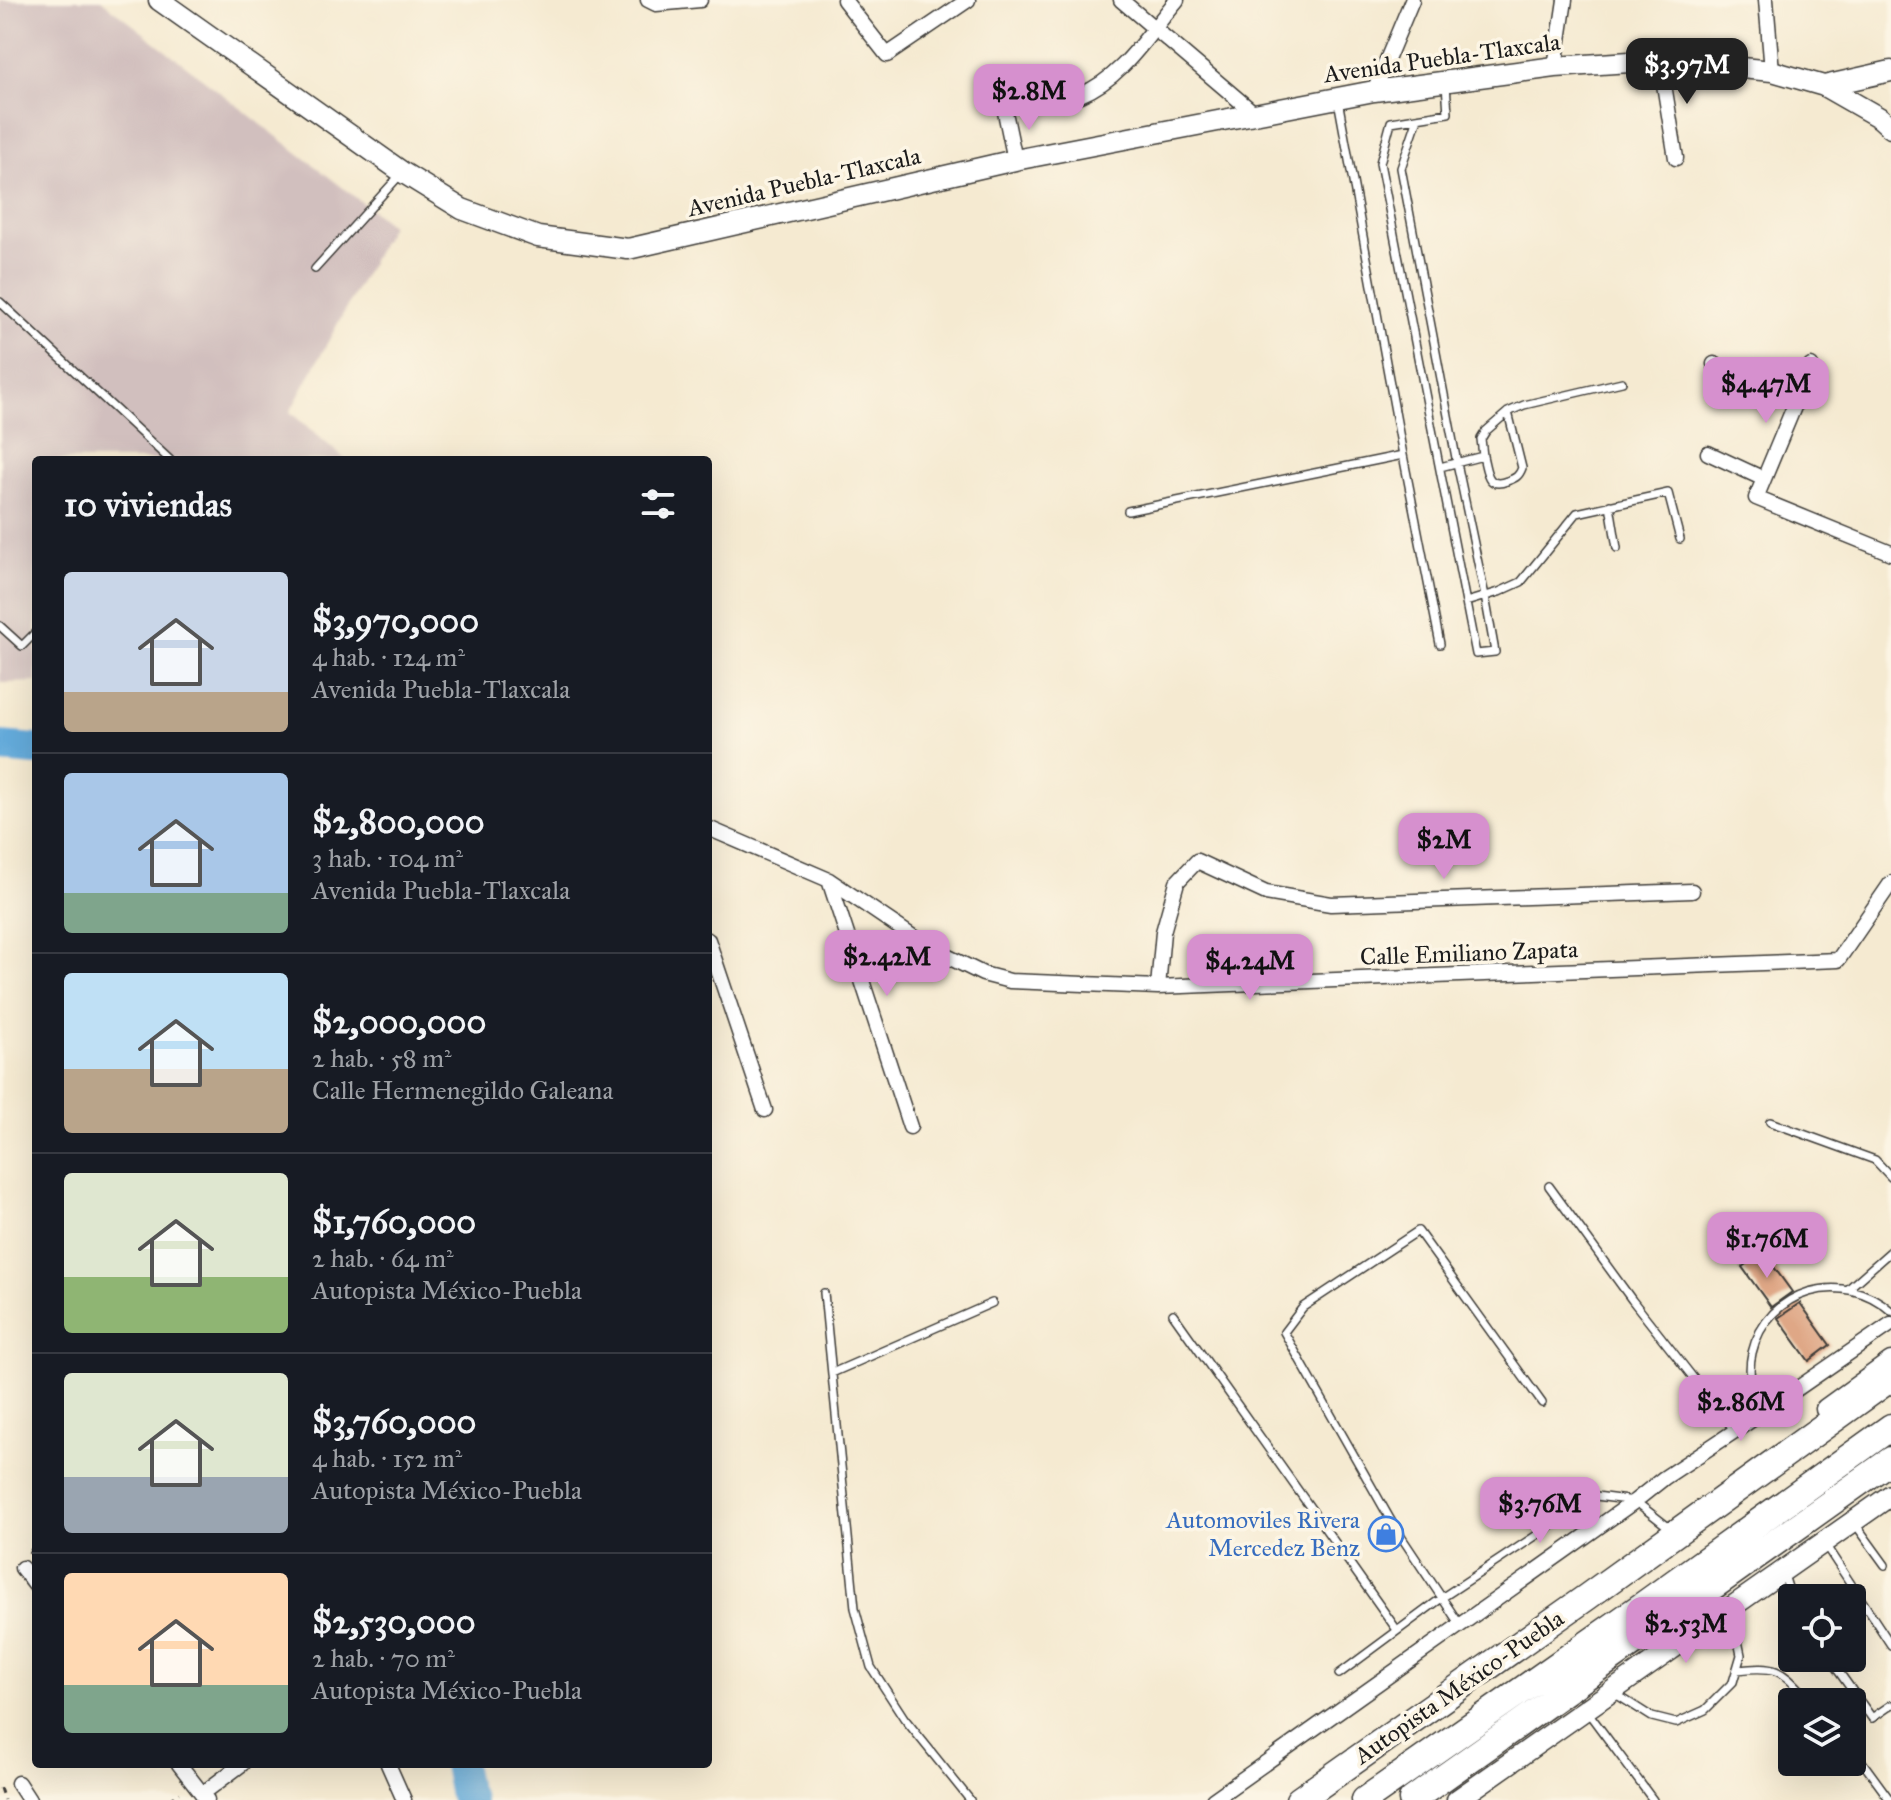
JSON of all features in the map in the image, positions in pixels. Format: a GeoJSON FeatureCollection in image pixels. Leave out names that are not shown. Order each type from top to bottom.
{"type":"FeatureCollection","features":[{"type":"Feature","properties":{"kind":"highway","name":"Autopista México-Puebla"},"geometry":{"type":"LineString","coordinates":[[1299,1800],[1891,1378]]}},
{"type":"Feature","properties":{"kind":"highway"},"geometry":{"type":"LineString","coordinates":[[1328,1800],[1891,1395]]}},
{"type":"Feature","properties":{"kind":"highway"},"geometry":{"type":"LineString","coordinates":[[1365,1800],[1891,1427]]}},
{"type":"Feature","properties":{"kind":"highway"},"geometry":{"type":"LineString","coordinates":[[1412,1800],[1891,1460]]}},
{"type":"Feature","properties":{"kind":"main road","name":"Avenida Puebla-Tlaxcala"},"geometry":{"type":"LineString","coordinates":[[159,0],[402,172],[462,209],[538,237],[628,249],[1015,160],[1254,113],[1374,91],[1555,67],[1660,60],[1772,71],[1824,86],[1880,118],[1891,128]]}},
{"type":"Feature","properties":{"kind":"main road"},"geometry":{"type":"LineString","coordinates":[[1824,86],[1891,71]]}},
{"type":"Feature","properties":{"kind":"main road"},"geometry":{"type":"LineString","coordinates":[[1628,1567],[1667,1526],[1891,1362]]}},
{"type":"Feature","properties":{"kind":"main road"},"geometry":{"type":"LineString","coordinates":[[1461,1799],[1891,1495]]}},
{"type":"Feature","properties":{"kind":"street"},"geometry":{"type":"LineString","coordinates":[[648,0],[656,4],[700,0]]}},
{"type":"Feature","properties":{"kind":"street"},"geometry":{"type":"LineString","coordinates":[[844,0],[887,55],[968,0]]}},
{"type":"Feature","properties":{"kind":"street"},"geometry":{"type":"LineString","coordinates":[[1121,0],[1254,113]]}},
{"type":"Feature","properties":{"kind":"street"},"geometry":{"type":"LineString","coordinates":[[1080,95],[1109,80],[1177,0]]}},
{"type":"Feature","properties":{"kind":"street"},"geometry":{"type":"LineString","coordinates":[[1374,91],[1412,0]]}},
{"type":"Feature","properties":{"kind":"street"},"geometry":{"type":"LineString","coordinates":[[1555,67],[1565,0]]}},
{"type":"Feature","properties":{"kind":"street"},"geometry":{"type":"LineString","coordinates":[[1766,0],[1772,71]]}},
{"type":"Feature","properties":{"kind":"street"},"geometry":{"type":"LineString","coordinates":[[1660,60],[1676,158]]}},
{"type":"Feature","properties":{"kind":"street"},"geometry":{"type":"LineString","coordinates":[[1005,112],[1015,160]]}},
{"type":"Feature","properties":{"kind":"street"},"geometry":{"type":"LineString","coordinates":[[1714,364],[1798,399]]}},
{"type":"Feature","properties":{"kind":"street"},"geometry":{"type":"LineString","coordinates":[[1811,366],[1756,498],[1891,553]]}},
{"type":"Feature","properties":{"kind":"street"},"geometry":{"type":"LineString","coordinates":[[1708,453],[1764,479]]}},
{"type":"Feature","properties":{"kind":"street","name":"Calle Emiliano Zapata"},"geometry":{"type":"LineString","coordinates":[[712,830],[829,880],[928,947],[983,974],[1010,981],[1158,987],[1838,960],[1891,883]]}},
{"type":"Feature","properties":{"kind":"street"},"geometry":{"type":"LineString","coordinates":[[1158,987],[1163,932],[1177,882],[1197,861],[1266,893],[1331,904],[1692,891]]}},
{"type":"Feature","properties":{"kind":"street"},"geometry":{"type":"LineString","coordinates":[[829,880],[910,1127]]}},
{"type":"Feature","properties":{"kind":"street"},"geometry":{"type":"LineString","coordinates":[[712,952],[765,1110]]}},
{"type":"Feature","properties":{"kind":"street"},"geometry":{"type":"LineString","coordinates":[[1213,1800],[1664,1478],[1891,1324]]}},
{"type":"Feature","properties":{"kind":"street"},"geometry":{"type":"LineString","coordinates":[[22,1568],[32,1581]]}},
{"type":"Feature","properties":{"kind":"street"},"geometry":{"type":"LineString","coordinates":[[182,1768],[205,1797],[238,1768]]}},
{"type":"Feature","properties":{"kind":"street"},"geometry":{"type":"LineString","coordinates":[[390,1768],[404,1800]]}},
{"type":"Feature","properties":{"kind":"street"},"geometry":{"type":"LineString","coordinates":[[18,1783],[29,1800]]}},
{"type":"Feature","properties":{"kind":"lane"},"geometry":{"type":"LineString","coordinates":[[1418,118],[1401,168],[1495,652],[1476,654],[1380,163],[1391,122],[1448,113],[1446,81]]}},
{"type":"Feature","properties":{"kind":"lane"},"geometry":{"type":"LineString","coordinates":[[1337,98],[1440,644]]}},
{"type":"Feature","properties":{"kind":"lane"},"geometry":{"type":"LineString","coordinates":[[315,269],[402,172]]}},
{"type":"Feature","properties":{"kind":"lane"},"geometry":{"type":"LineString","coordinates":[[1396,244],[1413,241]]}},
{"type":"Feature","properties":{"kind":"lane"},"geometry":{"type":"LineString","coordinates":[[0,302],[166,456]]}},
{"type":"Feature","properties":{"kind":"lane"},"geometry":{"type":"LineString","coordinates":[[1508,412],[1522,468],[1516,478],[1500,484],[1490,479],[1481,439],[1508,412],[1524,405],[1622,382]]}},
{"type":"Feature","properties":{"kind":"lane"},"geometry":{"type":"LineString","coordinates":[[1128,511],[1403,455]]}},
{"type":"Feature","properties":{"kind":"lane"},"geometry":{"type":"LineString","coordinates":[[1440,467],[1483,456]]}},
{"type":"Feature","properties":{"kind":"lane"},"geometry":{"type":"LineString","coordinates":[[1466,602],[1521,582],[1577,513],[1668,493],[1680,539]]}},
{"type":"Feature","properties":{"kind":"lane"},"geometry":{"type":"LineString","coordinates":[[1610,505],[1617,548]]}},
{"type":"Feature","properties":{"kind":"lane"},"geometry":{"type":"LineString","coordinates":[[0,626],[22,646],[32,636]]}},
{"type":"Feature","properties":{"kind":"lane"},"geometry":{"type":"LineString","coordinates":[[1770,1122],[1875,1160],[1891,1177]]}},
{"type":"Feature","properties":{"kind":"lane"},"geometry":{"type":"LineString","coordinates":[[1549,1186],[1632,1300],[1735,1431]]}},
{"type":"Feature","properties":{"kind":"lane"},"geometry":{"type":"LineString","coordinates":[[1460,1625],[1394,1526],[1284,1332],[1303,1307],[1418,1231],[1542,1403]]}},
{"type":"Feature","properties":{"kind":"lane"},"geometry":{"type":"LineString","coordinates":[[1848,1289],[1891,1251]]}},
{"type":"Feature","properties":{"kind":"lane"},"geometry":{"type":"LineString","coordinates":[[1759,1415],[1750,1370],[1756,1341],[1771,1316],[1794,1298],[1820,1289],[1848,1289],[1874,1298],[1891,1311]]}},
{"type":"Feature","properties":{"kind":"lane"},"geometry":{"type":"LineString","coordinates":[[824,1293],[855,1608],[871,1667],[904,1718],[970,1800]]}},
{"type":"Feature","properties":{"kind":"lane"},"geometry":{"type":"LineString","coordinates":[[832,1373],[992,1303]]}},
{"type":"Feature","properties":{"kind":"lane"},"geometry":{"type":"LineString","coordinates":[[1173,1314],[1397,1630]]}},
{"type":"Feature","properties":{"kind":"lane"},"geometry":{"type":"LineString","coordinates":[[1339,1674],[1443,1597],[1596,1496],[1635,1501],[1667,1526]]}},
{"type":"Feature","properties":{"kind":"lane"},"geometry":{"type":"LineString","coordinates":[[1853,1521],[1885,1565]]}},
{"type":"Feature","properties":{"kind":"lane"},"geometry":{"type":"LineString","coordinates":[[1824,1542],[1891,1645]]}},
{"type":"Feature","properties":{"kind":"lane"},"geometry":{"type":"LineString","coordinates":[[1783,1570],[1787,1584]]}},
{"type":"Feature","properties":{"kind":"lane"},"geometry":{"type":"LineString","coordinates":[[1612,1691],[1652,1717],[1676,1723],[1705,1710],[1733,1682],[1741,1655],[1727,1609]]}},
{"type":"Feature","properties":{"kind":"lane"},"geometry":{"type":"LineString","coordinates":[[1737,1670],[1761,1668],[1782,1672],[1797,1688]]}},
{"type":"Feature","properties":{"kind":"lane"},"geometry":{"type":"LineString","coordinates":[[1839,1672],[1872,1718],[1891,1705]]}},
{"type":"Feature","properties":{"kind":"lane"},"geometry":{"type":"LineString","coordinates":[[1586,1709],[1653,1800]]}},
{"type":"Feature","properties":{"kind":"lane"},"geometry":{"type":"LineString","coordinates":[[1866,1767],[1890,1800]]}},
{"type":"Feature","properties":{"kind":"path"},"geometry":{"type":"LineString","coordinates":[[0,1788],[4,1800]]}},
{"type":"Feature","properties":{"kind":"shaded area"},"geometry":{"type":"Polygon","coordinates":[[[0,0],[101,0],[391,225],[290,412],[341,456],[32,456],[32,682],[0,683],[0,0]]]}},
{"type":"Feature","properties":{"kind":"building"},"geometry":{"type":"Polygon","coordinates":[[[1763,1252],[1792,1292],[1771,1307],[1742,1267],[1763,1252]]]}},
{"type":"Feature","properties":{"kind":"building"},"geometry":{"type":"Polygon","coordinates":[[[1800,1303],[1830,1345],[1809,1361],[1778,1318],[1800,1303]]]}},
{"type":"Feature","properties":{"kind":"waterway"},"geometry":{"type":"LineString","coordinates":[[0,747],[32,750]]}},
{"type":"Feature","properties":{"kind":"waterway"},"geometry":{"type":"LineString","coordinates":[[460,1768],[469,1800]]}},
{"type":"Feature","properties":{"kind":"place","name":"Automoviles Rivera Mercedez Benz"},"geometry":{"type":"Point","coordinates":[1386,1534]}}]}
